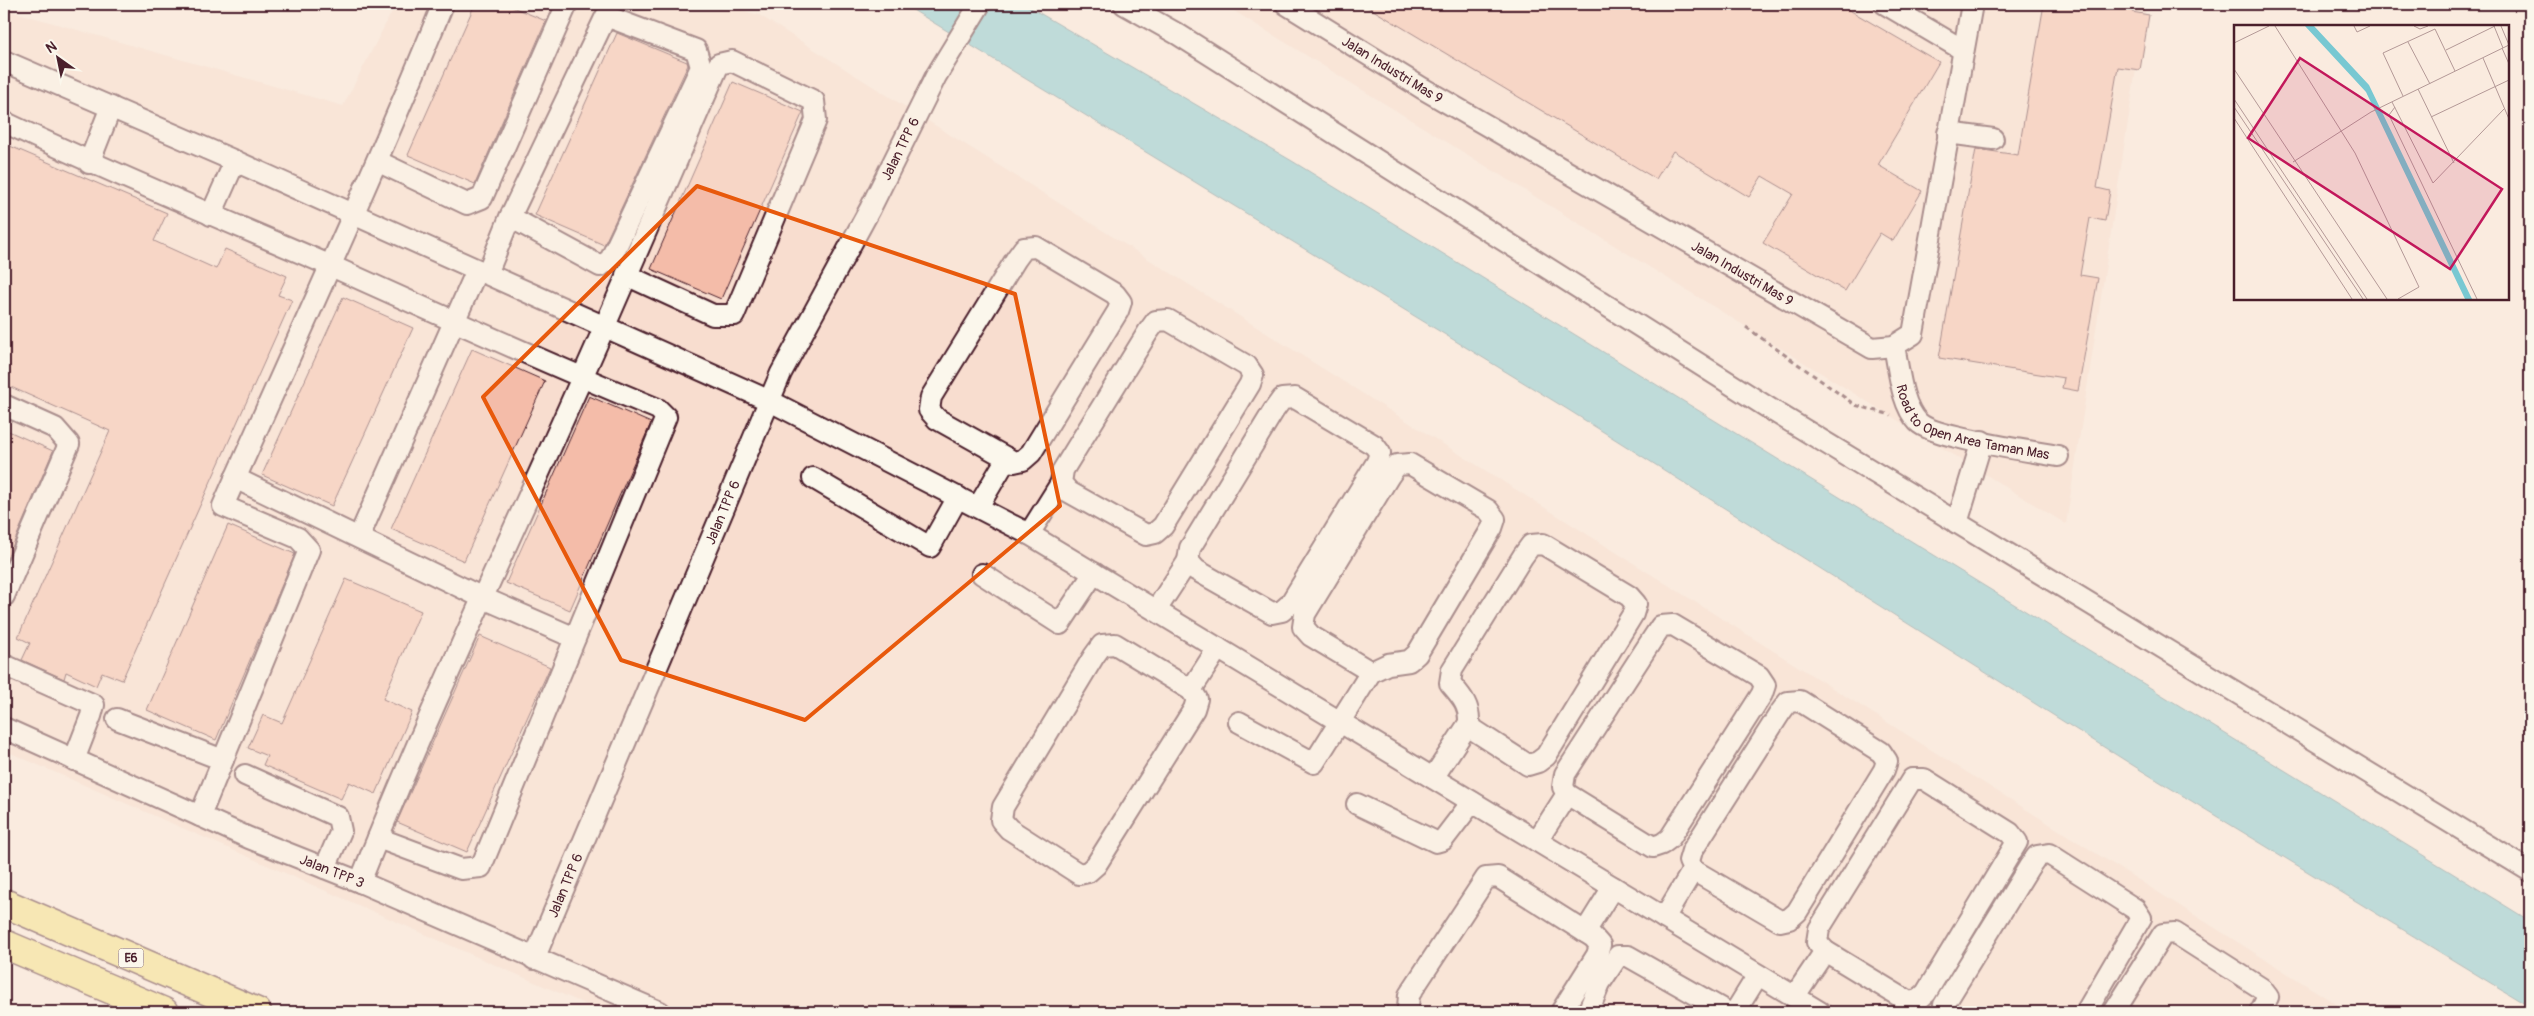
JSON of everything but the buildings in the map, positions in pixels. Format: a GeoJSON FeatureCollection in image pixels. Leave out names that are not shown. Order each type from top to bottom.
{"type":"FeatureCollection","features":[{"type":"Feature","properties":{"kind":"highway","name":"E6"},"geometry":{"type":"LineString","coordinates":[[4,904],[257,1012]]}},
{"type":"Feature","properties":{"kind":"highway"},"geometry":{"type":"LineString","coordinates":[[4,944],[164,1012]]}},
{"type":"Feature","properties":{"kind":"street"},"geometry":{"type":"LineString","coordinates":[[200,816],[308,550],[298,538],[223,506],[377,161],[443,4]]}},
{"type":"Feature","properties":{"kind":"street"},"geometry":{"type":"LineString","coordinates":[[377,161],[467,204],[482,198],[567,4]]}},
{"type":"Feature","properties":{"kind":"street","name":"Jalan TPP 6"},"geometry":{"type":"LineString","coordinates":[[534,959],[781,373],[870,209],[936,76],[980,4]]}},
{"type":"Feature","properties":{"kind":"street"},"geometry":{"type":"LineString","coordinates":[[1124,4],[1179,35],[1775,412],[2530,872]]}},
{"type":"Feature","properties":{"kind":"street","name":"Jalan Industri Mas 9"},"geometry":{"type":"LineString","coordinates":[[1286,4],[1422,88],[1842,332],[1872,348],[1894,346]]}},
{"type":"Feature","properties":{"kind":"street"},"geometry":{"type":"LineString","coordinates":[[1885,4],[1963,50]]}},
{"type":"Feature","properties":{"kind":"street"},"geometry":{"type":"LineString","coordinates":[[1894,346],[1913,334],[1972,4]]}},
{"type":"Feature","properties":{"kind":"street"},"geometry":{"type":"LineString","coordinates":[[359,537],[454,322],[510,216],[606,16],[696,50],[702,67],[610,260],[600,266],[510,216]]}},
{"type":"Feature","properties":{"kind":"street"},"geometry":{"type":"LineString","coordinates":[[4,61],[235,161],[770,401],[978,507],[1029,534],[1156,610],[1820,1012]]}},
{"type":"Feature","properties":{"kind":"street"},"geometry":{"type":"LineString","coordinates":[[360,882],[481,597],[605,327],[626,275],[719,64],[732,61],[814,101],[816,120],[734,315],[714,315],[626,275]]}},
{"type":"Feature","properties":{"kind":"street"},"geometry":{"type":"LineString","coordinates":[[89,163],[110,107]]}},
{"type":"Feature","properties":{"kind":"street"},"geometry":{"type":"LineString","coordinates":[[4,122],[89,163],[329,266],[581,378],[658,409],[666,417],[481,868],[461,869],[378,838]]}},
{"type":"Feature","properties":{"kind":"street"},"geometry":{"type":"LineString","coordinates":[[1948,133],[1993,139]]}},
{"type":"Feature","properties":{"kind":"street"},"geometry":{"type":"LineString","coordinates":[[211,215],[235,161]]}},
{"type":"Feature","properties":{"kind":"street"},"geometry":{"type":"LineString","coordinates":[[1036,247],[1115,294],[1121,302],[1118,311],[1031,453],[1023,460],[1014,462],[1007,458],[937,419],[929,410],[931,397],[1016,259],[1024,248],[1036,247]]}},
{"type":"Feature","properties":{"kind":"street"},"geometry":{"type":"LineString","coordinates":[[1029,534],[1061,483],[1063,470],[1156,321],[1168,320],[1247,366],[1254,375],[1163,526],[1155,533],[1146,535],[1069,492],[1061,483]]}},
{"type":"Feature","properties":{"kind":"street","name":"Road to Open Area Taman Mas"},"geometry":{"type":"LineString","coordinates":[[1894,346],[1907,403],[1918,422],[1937,432],[2058,456]]}},
{"type":"Feature","properties":{"kind":"street"},"geometry":{"type":"LineString","coordinates":[[1156,610],[1188,561],[1190,548],[1282,399],[1295,398],[1374,445],[1380,453],[1377,462],[1290,604],[1282,611],[1272,613],[1196,570],[1188,561]]}},
{"type":"Feature","properties":{"kind":"street"},"geometry":{"type":"LineString","coordinates":[[4,405],[55,428],[69,444],[4,596]]}},
{"type":"Feature","properties":{"kind":"street"},"geometry":{"type":"LineString","coordinates":[[1957,523],[1982,441]]}},
{"type":"Feature","properties":{"kind":"street"},"geometry":{"type":"LineString","coordinates":[[978,507],[1007,458]]}},
{"type":"Feature","properties":{"kind":"street"},"geometry":{"type":"LineString","coordinates":[[1239,722],[1314,763],[1371,672],[1388,664],[1409,661],[1417,654],[1492,528],[1495,519],[1488,510],[1410,464],[1397,465],[1389,476],[1305,614],[1303,627],[1311,636],[1371,672]]}},
{"type":"Feature","properties":{"kind":"street"},"geometry":{"type":"LineString","coordinates":[[235,478],[481,597],[575,638]]}},
{"type":"Feature","properties":{"kind":"street"},"geometry":{"type":"LineString","coordinates":[[813,478],[930,547],[958,497]]}},
{"type":"Feature","properties":{"kind":"street"},"geometry":{"type":"LineString","coordinates":[[1433,778],[1469,723],[1469,712],[1466,702],[1450,684],[1452,670],[1531,545],[1543,544],[1629,596],[1636,604],[1633,614],[1546,756],[1538,762],[1528,764],[1521,761],[1474,730],[1469,723]]}},
{"type":"Feature","properties":{"kind":"street"},"geometry":{"type":"LineString","coordinates":[[982,574],[1060,624],[1094,573]]}},
{"type":"Feature","properties":{"kind":"street"},"geometry":{"type":"LineString","coordinates":[[1673,625],[1759,676],[1765,685],[1762,694],[1676,830],[1662,844],[1653,847],[1567,794],[1563,787],[1565,774],[1661,626],[1673,625]]}},
{"type":"Feature","properties":{"kind":"street"},"geometry":{"type":"LineString","coordinates":[[1115,644],[1191,690],[1197,699],[1194,708],[1096,866],[1088,872],[1079,874],[1009,829],[1001,820],[1002,807],[1102,645],[1115,644]]}},
{"type":"Feature","properties":{"kind":"street"},"geometry":{"type":"LineString","coordinates":[[1191,690],[1218,648]]}},
{"type":"Feature","properties":{"kind":"street"},"geometry":{"type":"LineString","coordinates":[[4,664],[94,705],[92,716],[74,760]]}},
{"type":"Feature","properties":{"kind":"street"},"geometry":{"type":"LineString","coordinates":[[1800,701],[1881,752],[1887,761],[1884,770],[1797,912],[1789,919],[1780,921],[1693,870],[1689,861],[1692,851],[1788,702],[1800,701]]}},
{"type":"Feature","properties":{"kind":"street"},"geometry":{"type":"LineString","coordinates":[[117,719],[223,760]]}},
{"type":"Feature","properties":{"kind":"street","name":"Jalan TPP 3"},"geometry":{"type":"LineString","coordinates":[[4,728],[200,816],[360,882],[660,1012]]}},
{"type":"Feature","properties":{"kind":"street"},"geometry":{"type":"LineString","coordinates":[[245,775],[338,817],[340,831],[325,868]]}},
{"type":"Feature","properties":{"kind":"street"},"geometry":{"type":"LineString","coordinates":[[1924,779],[2010,833],[2017,842],[1926,993],[1918,1000],[1909,1002],[1825,951],[1817,942],[1819,928],[1912,780],[1924,779]]}},
{"type":"Feature","properties":{"kind":"street"},"geometry":{"type":"LineString","coordinates":[[1538,841],[1567,794]]}},
{"type":"Feature","properties":{"kind":"street"},"geometry":{"type":"LineString","coordinates":[[1357,804],[1436,842],[1443,840],[1472,802]]}},
{"type":"Feature","properties":{"kind":"street"},"geometry":{"type":"LineString","coordinates":[[1943,1012],[1944,1005],[2029,867],[2037,856],[2049,854],[2135,909],[2142,918],[2086,1012]]}},
{"type":"Feature","properties":{"kind":"street"},"geometry":{"type":"LineString","coordinates":[[1664,918],[1693,870]]}},
{"type":"Feature","properties":{"kind":"street"},"geometry":{"type":"LineString","coordinates":[[1411,1012],[1408,1008],[1410,995],[1486,878],[1498,877],[1594,937],[1600,945],[1597,954],[1561,1012]]}},
{"type":"Feature","properties":{"kind":"street"},"geometry":{"type":"LineString","coordinates":[[1585,932],[1614,887]]}},
{"type":"Feature","properties":{"kind":"street"},"geometry":{"type":"LineString","coordinates":[[2114,1012],[2163,934],[2175,933],[2261,988],[2268,997],[2260,1012]]}},
{"type":"Feature","properties":{"kind":"street"},"geometry":{"type":"LineString","coordinates":[[1794,997],[1825,951]]}},
{"type":"Feature","properties":{"kind":"street"},"geometry":{"type":"LineString","coordinates":[[1588,1012],[1611,965],[1618,956],[1628,956],[1727,1012]]}},
{"type":"Feature","properties":{"kind":"street"},"geometry":{"type":"LineString","coordinates":[[1735,1012],[1758,975]]}},
{"type":"Feature","properties":{"kind":"path"},"geometry":{"type":"LineString","coordinates":[[1746,327],[1855,405],[1918,422]]}},
{"type":"Feature","properties":{"kind":"highlighted area"},"geometry":{"type":"Polygon","coordinates":[[[697,186],[1015,294],[1060,506],[805,720],[621,660],[483,397],[697,186]]]}},
{"type":"Feature","properties":{"kind":"shaded area"},"geometry":{"type":"Polygon","coordinates":[[[396,4],[718,4],[759,15],[2349,1012],[603,1012],[4,750],[4,9],[343,106],[396,4]]]}},
{"type":"Feature","properties":{"kind":"shaded area"},"geometry":{"type":"Polygon","coordinates":[[[1223,4],[2146,4],[2066,524],[1223,4]]]}},
{"type":"Feature","properties":{"kind":"water"},"geometry":{"type":"Polygon","coordinates":[[[903,4],[1024,4],[1292,161],[2496,900],[2530,921],[2530,1007],[2134,766],[1567,409],[903,4]]]}}]}
